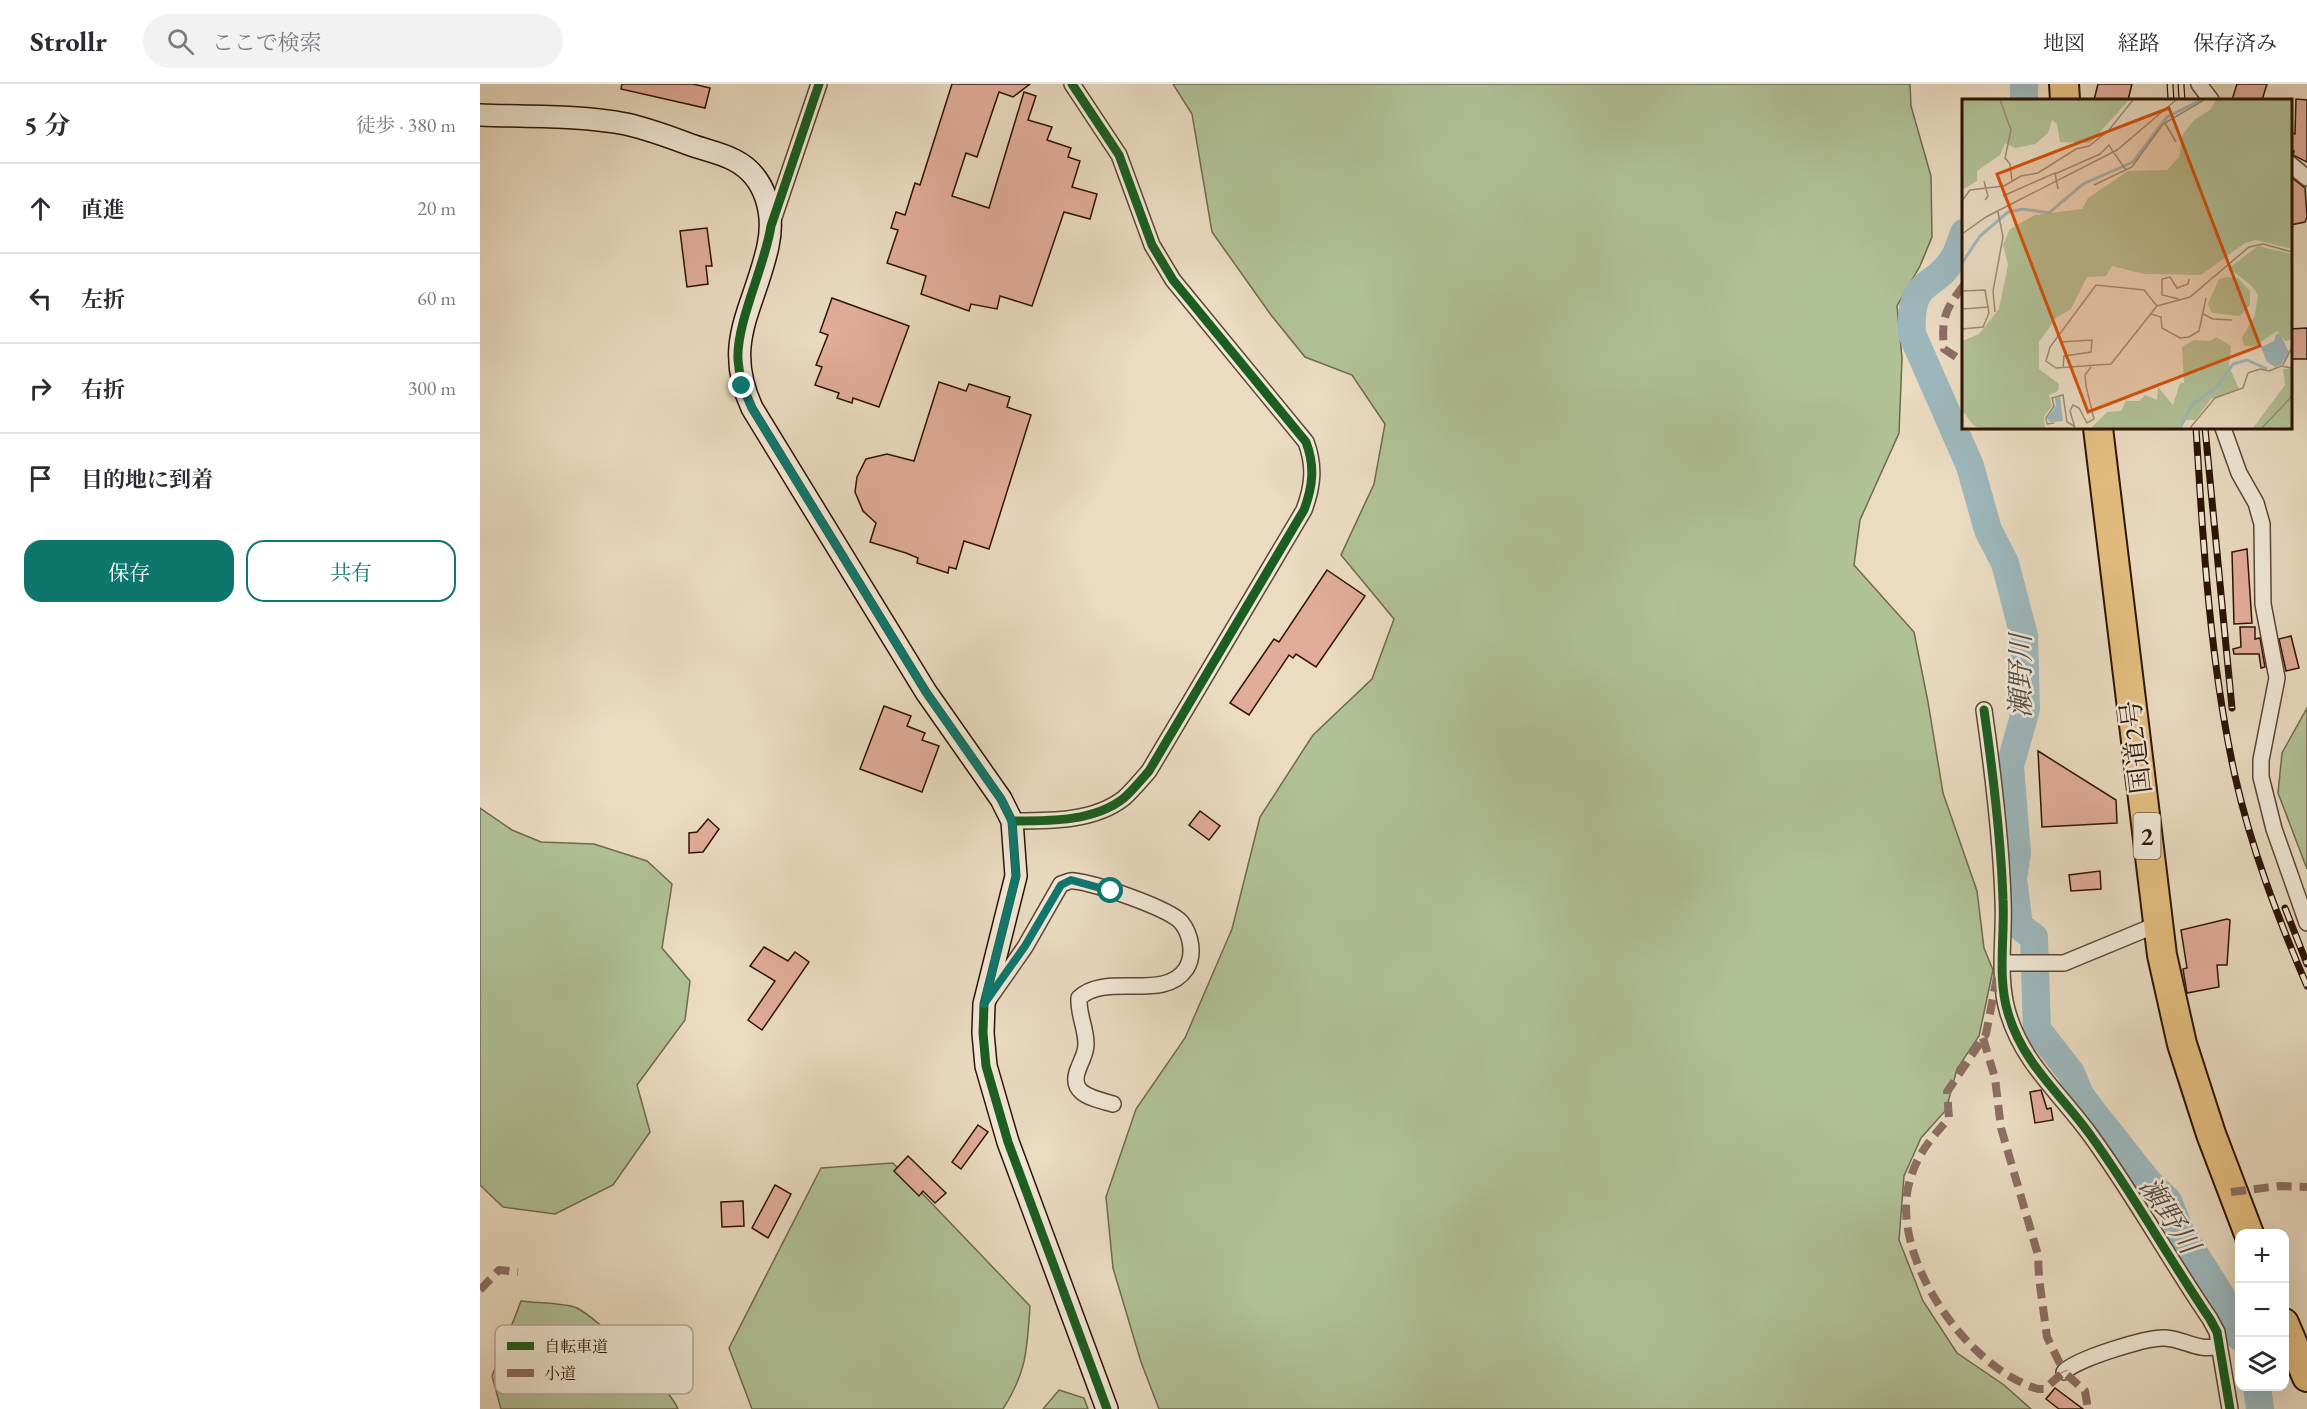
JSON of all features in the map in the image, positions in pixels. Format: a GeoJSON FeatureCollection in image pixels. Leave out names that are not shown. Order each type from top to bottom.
{"type":"FeatureCollection","features":[{"type":"Feature","properties":{"kind":"highway"},"geometry":{"type":"LineString","coordinates":[[2064,84],[2065,99]]}},
{"type":"Feature","properties":{"kind":"highway","name":"国道2号"},"geometry":{"type":"LineString","coordinates":[[2098,429],[2157,926],[2182,1044],[2211,1134],[2247,1229]]}},
{"type":"Feature","properties":{"kind":"highway"},"geometry":{"type":"LineString","coordinates":[[2289,1335],[2307,1377]]}},
{"type":"Feature","properties":{"kind":"street"},"geometry":{"type":"LineString","coordinates":[[819,84],[771,226],[768,248],[741,334],[738,359],[742,386],[758,418],[926,692],[1001,799],[1012,821],[1016,876],[984,1004],[982,1033],[987,1066],[1008,1142],[1107,1409]]}},
{"type":"Feature","properties":{"kind":"street"},"geometry":{"type":"LineString","coordinates":[[1012,821],[1048,821],[1106,809],[1124,798],[1149,771],[1304,510],[1311,493],[1313,461],[1306,442],[1173,280],[1152,245],[1119,155],[1072,84]]}},
{"type":"Feature","properties":{"kind":"street"},"geometry":{"type":"LineString","coordinates":[[2199,84],[2209,99]]}},
{"type":"Feature","properties":{"kind":"street"},"geometry":{"type":"LineString","coordinates":[[2210,99],[2213,84]]}},
{"type":"Feature","properties":{"kind":"street"},"geometry":{"type":"LineString","coordinates":[[480,115],[626,124],[735,160],[750,172],[763,189],[770,208],[771,226]]}},
{"type":"Feature","properties":{"kind":"street"},"geometry":{"type":"LineString","coordinates":[[2292,166],[2307,178]]}},
{"type":"Feature","properties":{"kind":"street"},"geometry":{"type":"LineString","coordinates":[[2223,429],[2240,474],[2256,503],[2262,524],[2263,604],[2277,678],[2261,760],[2261,777],[2274,829],[2307,923]]}},
{"type":"Feature","properties":{"kind":"street"},"geometry":{"type":"LineString","coordinates":[[1984,710],[2000,843],[2004,985],[2013,1029],[2028,1060],[2090,1134],[2135,1200],[2210,1319],[2217,1332],[2230,1409]]}},
{"type":"Feature","properties":{"kind":"street"},"geometry":{"type":"LineString","coordinates":[[984,1004],[1025,946],[1061,885],[1071,880],[1111,891],[1170,914],[1180,921],[1190,934],[1190,953],[1186,969],[1170,982],[1151,986],[1100,986],[1087,990],[1079,998],[1078,1012],[1084,1028],[1086,1044],[1075,1080],[1076,1086],[1082,1094],[1113,1104]]}},
{"type":"Feature","properties":{"kind":"street"},"geometry":{"type":"LineString","coordinates":[[2006,963],[2064,963],[2157,926]]}},
{"type":"Feature","properties":{"kind":"street"},"geometry":{"type":"LineString","coordinates":[[2064,1372],[2077,1361],[2153,1338],[2173,1340],[2203,1349],[2219,1346]]}},
{"type":"Feature","properties":{"kind":"green space"},"geometry":{"type":"Polygon","coordinates":[[[1173,84],[1910,84],[1911,106],[1931,176],[1932,237],[1920,266],[1897,306],[1902,358],[1899,433],[1860,520],[1854,565],[1914,632],[1943,793],[1977,891],[1984,948],[1993,970],[1979,1036],[1957,1069],[1946,1110],[1921,1138],[1904,1176],[1899,1240],[1923,1301],[1957,1353],[2004,1385],[2031,1409],[1159,1409],[1141,1362],[1113,1268],[1106,1197],[1136,1109],[1185,1038],[1232,929],[1260,817],[1313,735],[1372,679],[1394,619],[1341,555],[1374,484],[1385,424],[1352,375],[1305,357],[1271,315],[1212,232],[1192,114],[1173,84]]]}},
{"type":"Feature","properties":{"kind":"green space"},"geometry":{"type":"Polygon","coordinates":[[[2307,708],[2307,869],[2278,793],[2282,753],[2307,708]]]}},
{"type":"Feature","properties":{"kind":"green space"},"geometry":{"type":"Polygon","coordinates":[[[480,808],[512,830],[541,842],[594,844],[647,861],[672,884],[662,948],[690,981],[685,1020],[637,1085],[650,1132],[613,1185],[555,1214],[503,1207],[480,1185],[480,808]]]}},
{"type":"Feature","properties":{"kind":"green space"},"geometry":{"type":"Polygon","coordinates":[[[893,1163],[1030,1306],[1024,1360],[1017,1383],[1003,1409],[752,1409],[729,1348],[821,1168],[893,1163]]]}},
{"type":"Feature","properties":{"kind":"green space"},"geometry":{"type":"Polygon","coordinates":[[[521,1301],[572,1306],[600,1325],[512,1325],[521,1301]]]}},
{"type":"Feature","properties":{"kind":"green space"},"geometry":{"type":"Polygon","coordinates":[[[495,1368],[495,1387],[492,1376],[495,1368]]]}},
{"type":"Feature","properties":{"kind":"green space"},"geometry":{"type":"Polygon","coordinates":[[[1059,1390],[1084,1398],[1088,1409],[1043,1409],[1059,1390]]]}},
{"type":"Feature","properties":{"kind":"green space"},"geometry":{"type":"Polygon","coordinates":[[[497,1394],[668,1394],[678,1409],[501,1409],[497,1394]]]}},
{"type":"Feature","properties":{"kind":"building"},"geometry":{"type":"Polygon","coordinates":[[[622,84],[693,84],[710,88],[705,108],[621,89],[622,84]]]}},
{"type":"Feature","properties":{"kind":"building"},"geometry":{"type":"Polygon","coordinates":[[[952,84],[1030,84],[1013,97],[999,92],[977,157],[966,153],[952,196],[989,208],[1024,92],[1036,96],[1028,120],[1052,127],[1047,140],[1071,148],[1068,157],[1080,161],[1072,187],[1097,194],[1090,219],[1064,212],[1032,306],[1000,296],[997,309],[971,304],[969,311],[921,294],[926,276],[887,263],[898,230],[891,228],[896,212],[905,215],[915,183],[920,185],[952,84]]]}},
{"type":"Feature","properties":{"kind":"building"},"geometry":{"type":"Polygon","coordinates":[[[2098,84],[2132,84],[2128,99],[2094,99],[2098,84]]]}},
{"type":"Feature","properties":{"kind":"building"},"geometry":{"type":"Polygon","coordinates":[[[2237,84],[2267,84],[2262,99],[2232,99],[2237,84]]]}},
{"type":"Feature","properties":{"kind":"building"},"geometry":{"type":"Polygon","coordinates":[[[2296,99],[2307,100],[2307,162],[2293,155],[2292,133],[2295,134],[2296,99]]]}},
{"type":"Feature","properties":{"kind":"building"},"geometry":{"type":"Polygon","coordinates":[[[2292,178],[2305,188],[2307,217],[2305,222],[2292,225],[2292,178]]]}},
{"type":"Feature","properties":{"kind":"building"},"geometry":{"type":"Polygon","coordinates":[[[707,228],[712,266],[706,266],[708,284],[687,287],[680,231],[707,228]]]}},
{"type":"Feature","properties":{"kind":"building"},"geometry":{"type":"Polygon","coordinates":[[[832,298],[909,326],[879,407],[853,398],[852,403],[837,398],[839,393],[815,385],[822,367],[816,365],[828,335],[820,332],[832,298]]]}},
{"type":"Feature","properties":{"kind":"building"},"geometry":{"type":"Polygon","coordinates":[[[2307,328],[2307,359],[2292,359],[2292,329],[2307,328]]]}},
{"type":"Feature","properties":{"kind":"building"},"geometry":{"type":"Polygon","coordinates":[[[939,382],[966,391],[969,384],[1010,397],[1007,407],[1031,415],[989,549],[964,541],[956,569],[949,567],[948,573],[917,563],[918,558],[906,553],[870,542],[876,523],[863,511],[855,492],[857,477],[866,459],[887,454],[914,461],[939,382]]]}},
{"type":"Feature","properties":{"kind":"building"},"geometry":{"type":"Polygon","coordinates":[[[2247,549],[2252,623],[2234,624],[2232,552],[2247,549]]]}},
{"type":"Feature","properties":{"kind":"building"},"geometry":{"type":"Polygon","coordinates":[[[1327,570],[1365,596],[1316,667],[1296,654],[1293,658],[1289,655],[1249,715],[1230,703],[1274,639],[1279,642],[1327,570]]]}},
{"type":"Feature","properties":{"kind":"building"},"geometry":{"type":"Polygon","coordinates":[[[2240,627],[2255,627],[2255,639],[2260,638],[2265,667],[2261,668],[2259,654],[2234,654],[2233,649],[2241,647],[2240,627]]]}},
{"type":"Feature","properties":{"kind":"building"},"geometry":{"type":"Polygon","coordinates":[[[2291,636],[2299,668],[2286,671],[2279,639],[2291,636]]]}},
{"type":"Feature","properties":{"kind":"building"},"geometry":{"type":"Polygon","coordinates":[[[884,706],[911,716],[907,726],[925,733],[922,740],[939,746],[922,792],[860,769],[884,706]]]}},
{"type":"Feature","properties":{"kind":"building"},"geometry":{"type":"Polygon","coordinates":[[[2038,751],[2116,800],[2117,823],[2042,827],[2038,751]]]}},
{"type":"Feature","properties":{"kind":"building"},"geometry":{"type":"Polygon","coordinates":[[[1200,811],[1220,826],[1209,840],[1189,825],[1200,811]]]}},
{"type":"Feature","properties":{"kind":"building"},"geometry":{"type":"Polygon","coordinates":[[[708,819],[719,829],[703,852],[689,853],[689,833],[697,832],[708,819]]]}},
{"type":"Feature","properties":{"kind":"building"},"geometry":{"type":"Polygon","coordinates":[[[2100,871],[2101,889],[2071,891],[2069,875],[2100,871]]]}},
{"type":"Feature","properties":{"kind":"building"},"geometry":{"type":"Polygon","coordinates":[[[2230,920],[2227,965],[2217,965],[2219,987],[2187,993],[2183,969],[2187,968],[2181,930],[2230,920]]]}},
{"type":"Feature","properties":{"kind":"building"},"geometry":{"type":"Polygon","coordinates":[[[764,947],[788,961],[795,952],[809,962],[762,1030],[748,1020],[775,981],[750,966],[764,947]]]}},
{"type":"Feature","properties":{"kind":"building"},"geometry":{"type":"Polygon","coordinates":[[[2041,1090],[2047,1109],[2051,1108],[2053,1120],[2035,1123],[2030,1092],[2041,1090]]]}},
{"type":"Feature","properties":{"kind":"building"},"geometry":{"type":"Polygon","coordinates":[[[978,1125],[988,1132],[961,1169],[952,1162],[978,1125]]]}},
{"type":"Feature","properties":{"kind":"building"},"geometry":{"type":"Polygon","coordinates":[[[908,1156],[946,1193],[935,1203],[923,1191],[919,1196],[894,1171],[908,1156]]]}},
{"type":"Feature","properties":{"kind":"building"},"geometry":{"type":"Polygon","coordinates":[[[775,1185],[791,1194],[768,1238],[752,1228],[775,1185]]]}},
{"type":"Feature","properties":{"kind":"building"},"geometry":{"type":"Polygon","coordinates":[[[743,1201],[744,1226],[722,1227],[721,1202],[743,1201]]]}},
{"type":"Feature","properties":{"kind":"building"},"geometry":{"type":"Polygon","coordinates":[[[2055,1388],[2083,1409],[2059,1409],[2046,1399],[2055,1388]]]}},
{"type":"Feature","properties":{"kind":"waterway","name":"瀬野川"},"geometry":{"type":"LineString","coordinates":[[2024,84],[2024,99]]}},
{"type":"Feature","properties":{"kind":"waterway","name":"瀬野川"},"geometry":{"type":"LineString","coordinates":[[1962,238],[1947,268],[1918,293],[1912,315],[1912,334],[1970,466],[1988,530],[2005,563],[2024,636],[2026,709],[2010,766],[2017,853],[2013,878],[2019,926],[2034,937],[2037,1029],[2071,1073],[2080,1095],[2092,1111],[2149,1183],[2168,1201],[2180,1231],[2220,1294],[2235,1326]]}},
{"type":"Feature","properties":{"kind":"waterway","name":"瀬野川"},"geometry":{"type":"LineString","coordinates":[[2258,1391],[2260,1409]]}},
{"type":"Feature","properties":{"kind":"railway"},"geometry":{"type":"LineString","coordinates":[[2170,84],[2171,99]]}},
{"type":"Feature","properties":{"kind":"railway"},"geometry":{"type":"LineString","coordinates":[[2181,84],[2182,99]]}},
{"type":"Feature","properties":{"kind":"railway"},"geometry":{"type":"LineString","coordinates":[[2196,429],[2209,602],[2226,733],[2241,803],[2257,856],[2307,986]]}},
{"type":"Feature","properties":{"kind":"railway"},"geometry":{"type":"LineString","coordinates":[[2205,429],[2232,708]]}},
{"type":"Feature","properties":{"kind":"railway"},"geometry":{"type":"LineString","coordinates":[[2285,908],[2307,964]]}},
{"type":"Feature","properties":{"kind":"marked path"},"geometry":{"type":"LineString","coordinates":[[1962,288],[1952,301],[1943,330],[1944,349],[1962,361]]}},
{"type":"Feature","properties":{"kind":"marked path"},"geometry":{"type":"LineString","coordinates":[[1997,977],[1986,1034],[1947,1092],[1949,1118],[1924,1150],[1911,1177],[1906,1217],[1912,1248],[1924,1279],[1941,1308],[1962,1336],[1986,1359],[2012,1377],[2038,1389],[2044,1389],[2064,1372],[2085,1391],[2088,1409]]}},
{"type":"Feature","properties":{"kind":"marked path"},"geometry":{"type":"LineString","coordinates":[[1983,1038],[1995,1078],[2001,1128],[2038,1255],[2047,1337],[2064,1372]]}},
{"type":"Feature","properties":{"kind":"marked path"},"geometry":{"type":"LineString","coordinates":[[2231,1192],[2280,1186],[2307,1187]]}},
{"type":"Feature","properties":{"kind":"marked path"},"geometry":{"type":"LineString","coordinates":[[480,1290],[499,1270],[518,1272]]}},
{"type":"Feature","properties":{"kind":"cycle path"},"geometry":{"type":"LineString","coordinates":[[819,84],[771,226],[741,329],[738,360],[740,373],[752,408],[926,692],[1001,799],[1012,821],[1016,876],[984,1004],[983,1033],[986,1066],[1008,1142],[1107,1409]]}},
{"type":"Feature","properties":{"kind":"cycle path"},"geometry":{"type":"LineString","coordinates":[[1012,821],[1070,818],[1099,812],[1124,798],[1149,771],[1304,510],[1312,476],[1311,459],[1306,442],[1173,280],[1152,245],[1119,155],[1072,84]]}},
{"type":"Feature","properties":{"kind":"cycle path"},"geometry":{"type":"LineString","coordinates":[[1984,710],[2000,852],[2003,914],[2002,971],[2008,1013],[2023,1048],[2107,1158],[2210,1319],[2217,1332],[2230,1409]]}},
{"type":"Feature","properties":{"kind":"route"},"geometry":{"type":"LineString","coordinates":[[742,386],[752,408],[886,628],[964,749],[1001,799],[1012,821],[1016,876],[984,1004],[1025,946],[1061,885],[1071,880],[1111,891]]}}]}
